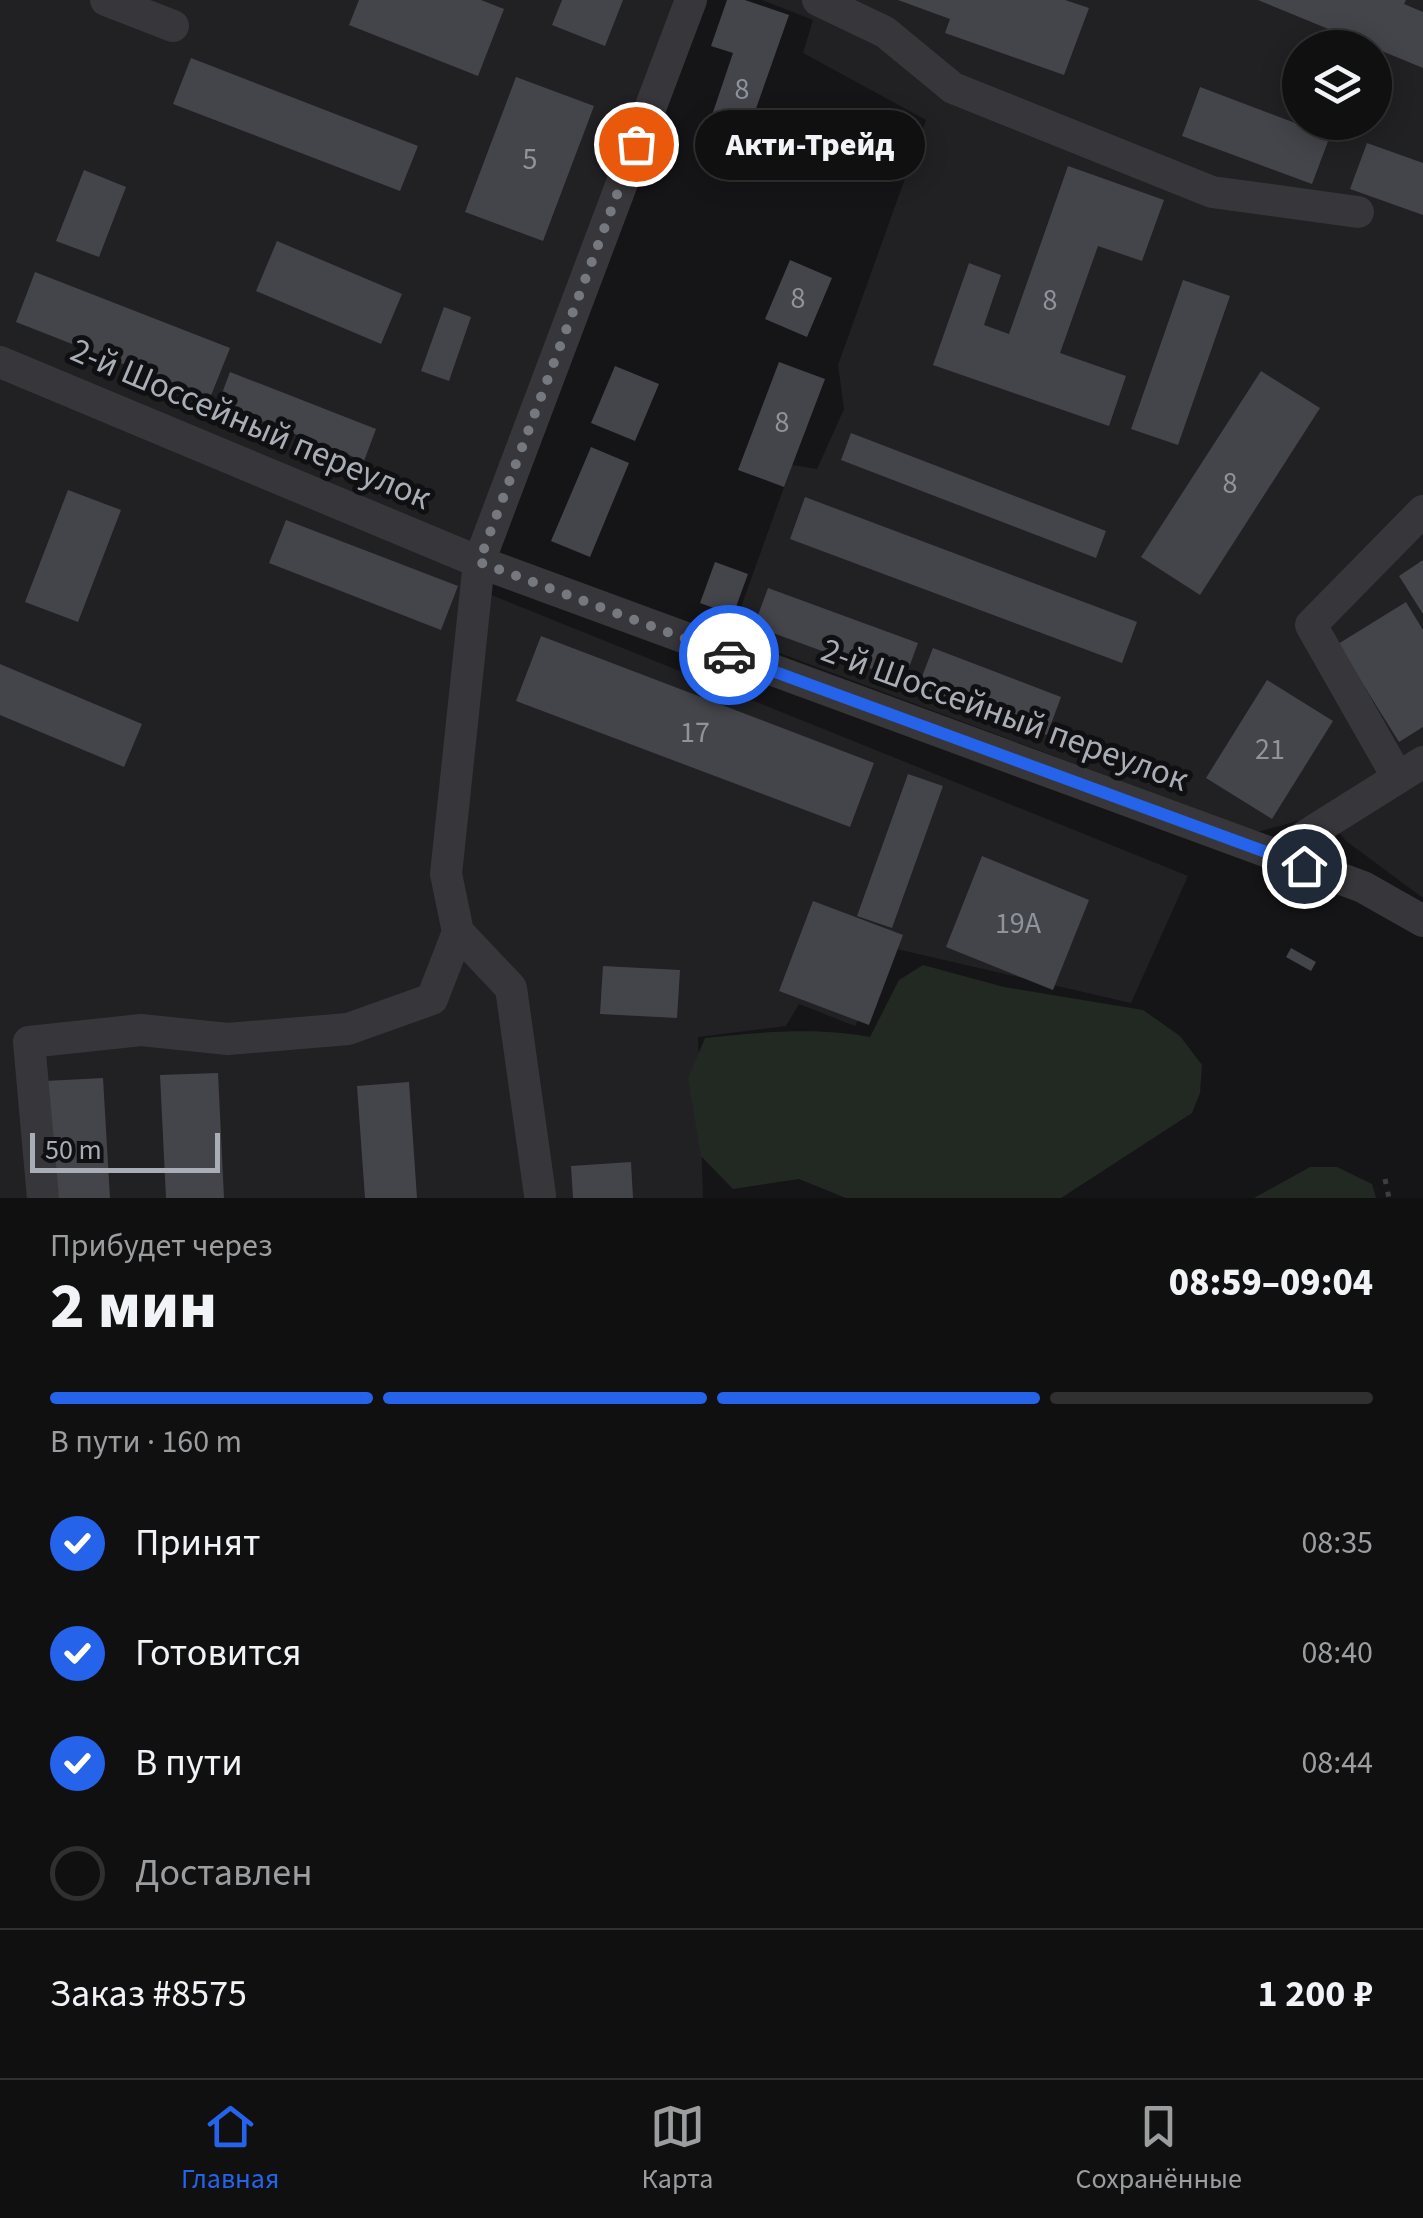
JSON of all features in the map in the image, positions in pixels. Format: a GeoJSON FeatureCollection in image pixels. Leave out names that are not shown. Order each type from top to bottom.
{"type":"FeatureCollection","features":[{"type":"Feature","properties":{"kind":"street"},"geometry":{"type":"LineString","coordinates":[[106,0],[173,26]]}},
{"type":"Feature","properties":{"kind":"street"},"geometry":{"type":"LineString","coordinates":[[540,1194],[512,988],[458,932],[446,874],[479,562],[691,0]]}},
{"type":"Feature","properties":{"kind":"street"},"geometry":{"type":"LineString","coordinates":[[818,0],[886,32],[953,88],[1212,192],[1358,212]]}},
{"type":"Feature","properties":{"kind":"street","name":"2-й Шоссейный переулок"},"geometry":{"type":"LineString","coordinates":[[0,362],[479,562],[1363,887],[1423,921]]}},
{"type":"Feature","properties":{"kind":"street"},"geometry":{"type":"LineString","coordinates":[[1275,855],[1411,770],[1310,625],[1423,511]]}},
{"type":"Feature","properties":{"kind":"street"},"geometry":{"type":"LineString","coordinates":[[43,1198],[29,1042],[141,1030],[228,1039],[348,1029],[432,999],[458,932]]}},
{"type":"Feature","properties":{"kind":"path"},"geometry":{"type":"LineString","coordinates":[[1386,1179],[1389,1198]]}},
{"type":"Feature","properties":{"kind":"shaded area"},"geometry":{"type":"Polygon","coordinates":[[[0,0],[691,0],[474,588],[1188,876],[1131,1003],[892,948],[855,1026],[799,1004],[786,1026],[698,1037],[703,1198],[0,1198],[0,0]]]}},
{"type":"Feature","properties":{"kind":"shaded area"},"geometry":{"type":"Polygon","coordinates":[[[762,0],[1423,0],[1423,898],[1346,841],[1324,814],[1257,832],[731,635],[792,465],[817,469],[844,409],[838,365],[926,120],[803,53],[813,20],[762,0]]]}},
{"type":"Feature","properties":{"kind":"shaded area"},"geometry":{"type":"Polygon","coordinates":[[[923,965],[1004,987],[1143,1010],[1180,1036],[1202,1065],[1200,1093],[1192,1113],[1061,1198],[846,1198],[799,1179],[733,1189],[701,1156],[688,1078],[705,1038],[808,1031],[870,1037],[899,980],[923,965]]]}},
{"type":"Feature","properties":{"kind":"shaded area"},"geometry":{"type":"Polygon","coordinates":[[[1310,1167],[1337,1167],[1372,1184],[1376,1198],[1254,1198],[1310,1167]]]}},
{"type":"Feature","properties":{"kind":"building"},"geometry":{"type":"Polygon","coordinates":[[[359,0],[481,0],[504,9],[478,76],[349,25],[359,0]]]}},
{"type":"Feature","properties":{"kind":"building"},"geometry":{"type":"Polygon","coordinates":[[[562,0],[623,0],[605,46],[552,25],[562,0]]]}},
{"type":"Feature","properties":{"kind":"building"},"geometry":{"type":"Polygon","coordinates":[[[727,0],[745,0],[789,15],[746,137],[709,124],[733,53],[711,46],[727,0]]]}},
{"type":"Feature","properties":{"kind":"building"},"geometry":{"type":"Polygon","coordinates":[[[898,0],[1065,0],[1089,8],[1064,75],[945,33],[950,19],[898,0]]]}},
{"type":"Feature","properties":{"kind":"building"},"geometry":{"type":"Polygon","coordinates":[[[1258,0],[1406,0],[1404,4],[1423,12],[1423,68],[1392,55],[1392,30],[1331,30],[1258,0]]]}},
{"type":"Feature","properties":{"kind":"building"},"geometry":{"type":"Polygon","coordinates":[[[191,58],[418,146],[400,191],[173,104],[191,58]]]}},
{"type":"Feature","properties":{"kind":"building"},"geometry":{"type":"Polygon","coordinates":[[[516,77],[594,106],[543,241],[465,212],[516,77]]]}},
{"type":"Feature","properties":{"kind":"building"},"geometry":{"type":"Polygon","coordinates":[[[1200,87],[1282,118],[1282,140],[1328,140],[1312,184],[1182,136],[1200,87]]]}},
{"type":"Feature","properties":{"kind":"building"},"geometry":{"type":"Polygon","coordinates":[[[1367,143],[1423,163],[1423,215],[1350,189],[1367,143]]]}},
{"type":"Feature","properties":{"kind":"building"},"geometry":{"type":"Polygon","coordinates":[[[1068,166],[1164,200],[1142,261],[1098,246],[1060,353],[1126,376],[1109,426],[933,365],[969,263],[1001,275],[984,325],[1009,334],[1068,166]]]}},
{"type":"Feature","properties":{"kind":"building"},"geometry":{"type":"Polygon","coordinates":[[[84,170],[126,187],[99,257],[56,241],[84,170]]]}},
{"type":"Feature","properties":{"kind":"building"},"geometry":{"type":"Polygon","coordinates":[[[277,241],[402,294],[381,344],[256,291],[277,241]]]}},
{"type":"Feature","properties":{"kind":"building"},"geometry":{"type":"Polygon","coordinates":[[[790,260],[832,278],[807,337],[765,319],[790,260]]]}},
{"type":"Feature","properties":{"kind":"building"},"geometry":{"type":"Polygon","coordinates":[[[35,272],[230,348],[210,398],[16,322],[35,272]]]}},
{"type":"Feature","properties":{"kind":"building"},"geometry":{"type":"Polygon","coordinates":[[[1183,280],[1230,296],[1178,445],[1131,429],[1183,280]]]}},
{"type":"Feature","properties":{"kind":"building"},"geometry":{"type":"Polygon","coordinates":[[[444,307],[471,317],[449,381],[421,371],[444,307]]]}},
{"type":"Feature","properties":{"kind":"building"},"geometry":{"type":"Polygon","coordinates":[[[779,362],[825,379],[784,487],[738,470],[779,362]]]}},
{"type":"Feature","properties":{"kind":"building"},"geometry":{"type":"Polygon","coordinates":[[[615,366],[659,384],[635,441],[591,423],[615,366]]]}},
{"type":"Feature","properties":{"kind":"building"},"geometry":{"type":"Polygon","coordinates":[[[1261,371],[1320,408],[1200,595],[1141,557],[1261,371]]]}},
{"type":"Feature","properties":{"kind":"building"},"geometry":{"type":"Polygon","coordinates":[[[230,372],[376,429],[364,461],[218,404],[230,372]]]}},
{"type":"Feature","properties":{"kind":"building"},"geometry":{"type":"Polygon","coordinates":[[[851,433],[1106,531],[1096,558],[841,460],[851,433]]]}},
{"type":"Feature","properties":{"kind":"building"},"geometry":{"type":"Polygon","coordinates":[[[591,447],[629,463],[590,557],[551,541],[591,447]]]}},
{"type":"Feature","properties":{"kind":"building"},"geometry":{"type":"Polygon","coordinates":[[[68,490],[121,510],[78,622],[25,602],[68,490]]]}},
{"type":"Feature","properties":{"kind":"building"},"geometry":{"type":"Polygon","coordinates":[[[805,497],[1137,622],[1122,663],[790,539],[805,497]]]}},
{"type":"Feature","properties":{"kind":"building"},"geometry":{"type":"Polygon","coordinates":[[[286,520],[458,586],[441,630],[269,563],[286,520]]]}},
{"type":"Feature","properties":{"kind":"building"},"geometry":{"type":"Polygon","coordinates":[[[1423,560],[1423,614],[1399,576],[1423,560]]]}},
{"type":"Feature","properties":{"kind":"building"},"geometry":{"type":"Polygon","coordinates":[[[715,562],[748,574],[733,615],[700,603],[715,562]]]}},
{"type":"Feature","properties":{"kind":"building"},"geometry":{"type":"Polygon","coordinates":[[[768,588],[918,643],[904,681],[754,626],[768,588]]]}},
{"type":"Feature","properties":{"kind":"building"},"geometry":{"type":"Polygon","coordinates":[[[1406,602],[1423,630],[1423,727],[1399,742],[1338,644],[1406,602]]]}},
{"type":"Feature","properties":{"kind":"building"},"geometry":{"type":"Polygon","coordinates":[[[541,636],[874,763],[850,827],[516,701],[541,636]]]}},
{"type":"Feature","properties":{"kind":"building"},"geometry":{"type":"Polygon","coordinates":[[[933,648],[1061,697],[1047,735],[918,687],[933,648]]]}},
{"type":"Feature","properties":{"kind":"building"},"geometry":{"type":"Polygon","coordinates":[[[0,664],[142,724],[124,767],[0,715],[0,664]]]}},
{"type":"Feature","properties":{"kind":"building"},"geometry":{"type":"Polygon","coordinates":[[[1267,680],[1333,721],[1272,819],[1206,778],[1267,680]]]}},
{"type":"Feature","properties":{"kind":"building"},"geometry":{"type":"Polygon","coordinates":[[[908,774],[943,786],[892,928],[857,916],[908,774]]]}},
{"type":"Feature","properties":{"kind":"building"},"geometry":{"type":"Polygon","coordinates":[[[982,856],[1089,900],[1053,990],[946,947],[982,856]]]}},
{"type":"Feature","properties":{"kind":"building"},"geometry":{"type":"Polygon","coordinates":[[[813,901],[903,935],[869,1025],[779,991],[813,901]]]}},
{"type":"Feature","properties":{"kind":"building"},"geometry":{"type":"Polygon","coordinates":[[[1291,948],[1316,962],[1311,971],[1286,957],[1291,948]]]}},
{"type":"Feature","properties":{"kind":"building"},"geometry":{"type":"Polygon","coordinates":[[[603,966],[680,970],[677,1018],[600,1014],[603,966]]]}},
{"type":"Feature","properties":{"kind":"building"},"geometry":{"type":"Polygon","coordinates":[[[218,1073],[224,1198],[166,1198],[160,1075],[218,1073]]]}},
{"type":"Feature","properties":{"kind":"building"},"geometry":{"type":"Polygon","coordinates":[[[103,1078],[110,1198],[52,1198],[45,1081],[103,1078]]]}},
{"type":"Feature","properties":{"kind":"building"},"geometry":{"type":"Polygon","coordinates":[[[409,1082],[417,1198],[365,1198],[357,1086],[409,1082]]]}},
{"type":"Feature","properties":{"kind":"building"},"geometry":{"type":"Polygon","coordinates":[[[631,1162],[633,1198],[573,1198],[571,1166],[631,1162]]]}},
{"type":"Feature","properties":{"kind":"way so far"},"geometry":{"type":"LineString","coordinates":[[636,144],[479,562],[729,655]]}},
{"type":"Feature","properties":{"kind":"place","name":"Акти-Трейд"},"geometry":{"type":"Point","coordinates":[636,144]}},
{"type":"Feature","properties":{"kind":"route"},"geometry":{"type":"LineString","coordinates":[[729,655],[1304,866]]}}]}
